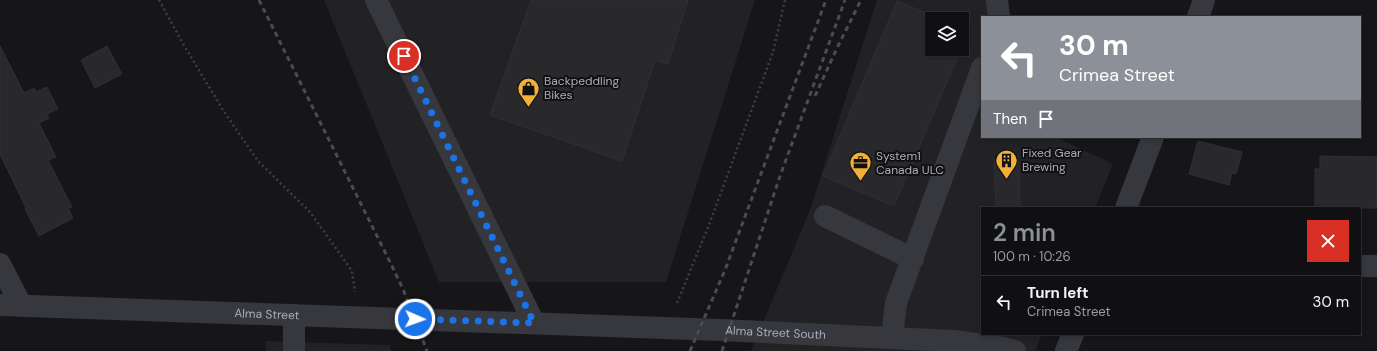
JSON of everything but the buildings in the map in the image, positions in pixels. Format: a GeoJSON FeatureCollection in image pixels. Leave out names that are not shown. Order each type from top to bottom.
{"type":"FeatureCollection","features":[{"type":"Feature","properties":{"kind":"street"},"geometry":{"type":"LineString","coordinates":[[376,0],[534,323]]}},
{"type":"Feature","properties":{"kind":"street"},"geometry":{"type":"LineString","coordinates":[[997,0],[999,16]]}},
{"type":"Feature","properties":{"kind":"street"},"geometry":{"type":"LineString","coordinates":[[1198,16],[1204,0]]}},
{"type":"Feature","properties":{"kind":"street"},"geometry":{"type":"LineString","coordinates":[[892,338],[896,303],[981,71]]}},
{"type":"Feature","properties":{"kind":"street"},"geometry":{"type":"LineString","coordinates":[[1126,207],[1153,138]]}},
{"type":"Feature","properties":{"kind":"street"},"geometry":{"type":"LineString","coordinates":[[825,216],[912,259]]}},
{"type":"Feature","properties":{"kind":"street"},"geometry":{"type":"LineString","coordinates":[[0,264],[10,305]]}},
{"type":"Feature","properties":{"kind":"street"},"geometry":{"type":"LineString","coordinates":[[1361,266],[1377,266]]}},
{"type":"Feature","properties":{"kind":"street","name":"Alma Street"},"geometry":{"type":"LineString","coordinates":[[10,305],[534,323]]}},
{"type":"Feature","properties":{"kind":"street"},"geometry":{"type":"LineString","coordinates":[[294,315],[294,351]]}},
{"type":"Feature","properties":{"kind":"street","name":"Alma Street South"},"geometry":{"type":"LineString","coordinates":[[534,323],[892,338],[954,342],[1004,348],[1015,351]]}},
{"type":"Feature","properties":{"kind":"street"},"geometry":{"type":"LineString","coordinates":[[1066,351],[1073,335]]}},
{"type":"Feature","properties":{"kind":"path"},"geometry":{"type":"LineString","coordinates":[[159,0],[182,42],[223,110],[258,161],[310,212],[352,271],[359,317]]}},
{"type":"Feature","properties":{"kind":"path"},"geometry":{"type":"LineString","coordinates":[[668,328],[709,225],[773,52],[785,0]]}},
{"type":"Feature","properties":{"kind":"shaded area"},"geometry":{"type":"Polygon","coordinates":[[[324,0],[755,0],[666,282],[439,282],[324,0]]]}},
{"type":"Feature","properties":{"kind":"shaded area"},"geometry":{"type":"Polygon","coordinates":[[[877,0],[1009,0],[1002,16],[981,16],[981,72],[972,96],[981,100],[981,138],[1058,138],[1113,164],[1095,207],[981,207],[981,335],[1042,335],[1035,351],[751,351],[810,210],[877,0]]]}},
{"type":"Feature","properties":{"kind":"shaded area"},"geometry":{"type":"Polygon","coordinates":[[[265,341],[390,345],[391,351],[266,351],[265,341]]]}},
{"type":"Feature","properties":{"kind":"railway"},"geometry":{"type":"LineString","coordinates":[[259,0],[403,289],[427,351]]}},
{"type":"Feature","properties":{"kind":"railway"},"geometry":{"type":"LineString","coordinates":[[690,351],[725,270],[826,0]]}},
{"type":"Feature","properties":{"kind":"railway"},"geometry":{"type":"LineString","coordinates":[[722,351],[780,176],[845,0]]}},
{"type":"Feature","properties":{"kind":"railway"},"geometry":{"type":"LineString","coordinates":[[815,96],[861,0]]}},
{"type":"Feature","properties":{"kind":"place","name":"Backpeddling Bikes"},"geometry":{"type":"Point","coordinates":[529,108]}},
{"type":"Feature","properties":{"kind":"place","name":"Fixed Gear Brewing"},"geometry":{"type":"Point","coordinates":[1007,180]}},
{"type":"Feature","properties":{"kind":"place","name":"System1 Canada ULC"},"geometry":{"type":"Point","coordinates":[860,182]}},
{"type":"Feature","properties":{"kind":"route"},"geometry":{"type":"LineString","coordinates":[[404,56],[534,323],[415,319]]}}]}
